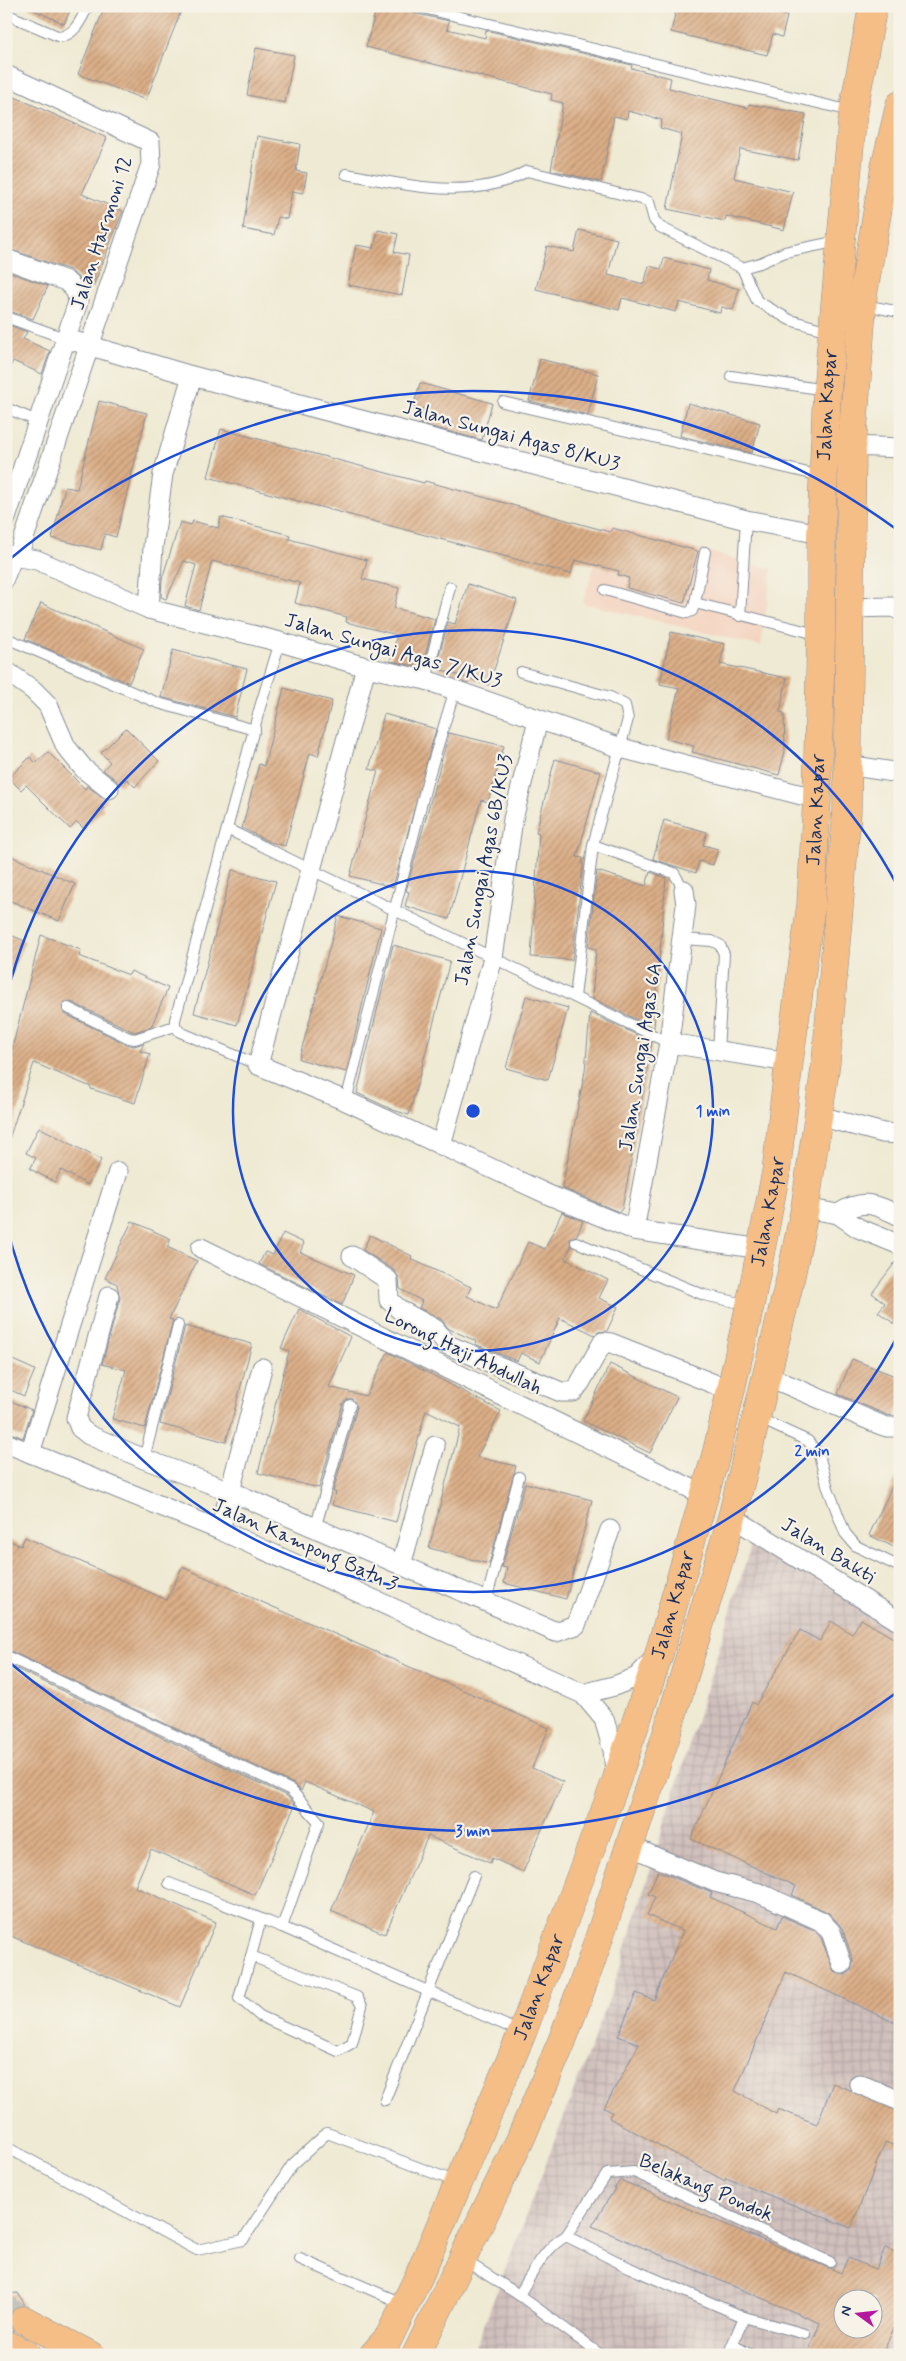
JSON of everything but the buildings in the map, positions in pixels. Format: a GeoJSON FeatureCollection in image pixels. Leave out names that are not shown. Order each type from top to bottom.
{"type":"FeatureCollection","features":[{"type":"Feature","properties":{"kind":"highway","name":"Jalan Kapar"},"geometry":{"type":"LineString","coordinates":[[380,2349],[405,2304],[522,2032],[616,1781],[659,1654],[732,1391],[776,1172],[788,1062],[812,906],[817,799],[821,635],[821,534],[825,477],[827,390],[853,112],[873,6]]}},
{"type":"Feature","properties":{"kind":"highway","name":"Jalan Kapar"},"geometry":{"type":"LineString","coordinates":[[416,2355],[520,2140],[562,2041],[630,1846],[666,1736],[732,1517],[758,1418],[805,1208],[826,1062],[845,830],[852,446],[863,305],[892,168],[900,105]]}},
{"type":"Feature","properties":{"kind":"highway"},"geometry":{"type":"LineString","coordinates":[[24,2320],[90,2355]]}},
{"type":"Feature","properties":{"kind":"street","name":"Jalan Harmoni 12"},"geometry":{"type":"LineString","coordinates":[[6,75],[150,142],[151,164],[89,346]]}},
{"type":"Feature","properties":{"kind":"street"},"geometry":{"type":"LineString","coordinates":[[6,259],[66,281],[76,291],[76,309],[64,338],[6,518]]}},
{"type":"Feature","properties":{"kind":"street","name":"Jalan Sungai Agas 8/KU3"},"geometry":{"type":"LineString","coordinates":[[64,338],[192,376],[746,520],[821,534]]}},
{"type":"Feature","properties":{"kind":"street"},"geometry":{"type":"LineString","coordinates":[[12,555],[89,346]]}},
{"type":"Feature","properties":{"kind":"street"},"geometry":{"type":"LineString","coordinates":[[149,609],[153,547],[163,474],[192,376]]}},
{"type":"Feature","properties":{"kind":"street"},"geometry":{"type":"LineString","coordinates":[[852,446],[900,448]]}},
{"type":"Feature","properties":{"kind":"street","name":"Jalan Sungai Agas 7/KU3"},"geometry":{"type":"LineString","coordinates":[[12,555],[37,560],[149,609],[280,642],[366,667],[426,680],[622,748],[817,799]]}},
{"type":"Feature","properties":{"kind":"street"},"geometry":{"type":"LineString","coordinates":[[849,608],[892,607],[900,610]]}},
{"type":"Feature","properties":{"kind":"street"},"geometry":{"type":"LineString","coordinates":[[366,667],[258,1065],[634,1230],[761,1249]]}},
{"type":"Feature","properties":{"kind":"street"},"geometry":{"type":"LineString","coordinates":[[6,671],[32,690],[48,705],[66,746],[84,769],[109,789]]}},
{"type":"Feature","properties":{"kind":"street","name":"Jalan Sungai Agas 6B/KU3"},"geometry":{"type":"LineString","coordinates":[[441,1145],[493,958],[512,819],[538,720]]}},
{"type":"Feature","properties":{"kind":"street"},"geometry":{"type":"LineString","coordinates":[[847,765],[900,773]]}},
{"type":"Feature","properties":{"kind":"street","name":"Jalan Sungai Agas 6A"},"geometry":{"type":"LineString","coordinates":[[634,1230],[670,1043],[686,905],[684,890]]}},
{"type":"Feature","properties":{"kind":"street"},"geometry":{"type":"LineString","coordinates":[[670,1043],[788,1062]]}},
{"type":"Feature","properties":{"kind":"street"},"geometry":{"type":"LineString","coordinates":[[819,1116],[883,1133],[900,1134]]}},
{"type":"Feature","properties":{"kind":"street"},"geometry":{"type":"LineString","coordinates":[[30,1453],[118,1172]]}},
{"type":"Feature","properties":{"kind":"street"},"geometry":{"type":"LineString","coordinates":[[838,1214],[852,1205],[873,1204],[900,1216]]}},
{"type":"Feature","properties":{"kind":"street"},"geometry":{"type":"LineString","coordinates":[[805,1208],[838,1214],[858,1228],[900,1245]]}},
{"type":"Feature","properties":{"kind":"street","name":"Lorong Haji Abdullah"},"geometry":{"type":"LineString","coordinates":[[201,1248],[704,1495]]}},
{"type":"Feature","properties":{"kind":"street"},"geometry":{"type":"LineString","coordinates":[[352,1256],[388,1280],[389,1300],[400,1310],[435,1329],[448,1345],[561,1392],[573,1392],[603,1342],[610,1343],[732,1391]]}},
{"type":"Feature","properties":{"kind":"street"},"geometry":{"type":"LineString","coordinates":[[108,1296],[76,1418],[80,1428],[89,1435],[144,1459],[230,1490],[315,1529],[556,1632],[576,1625],[610,1530]]}},
{"type":"Feature","properties":{"kind":"street"},"geometry":{"type":"LineString","coordinates":[[220,1530],[262,1368]]}},
{"type":"Feature","properties":{"kind":"street"},"geometry":{"type":"LineString","coordinates":[[767,1376],[887,1427],[900,1427]]}},
{"type":"Feature","properties":{"kind":"street","name":"Jalan Kampong Batu 3"},"geometry":{"type":"LineString","coordinates":[[6,1443],[220,1530],[583,1694]]}},
{"type":"Feature","properties":{"kind":"street"},"geometry":{"type":"LineString","coordinates":[[401,1565],[435,1446]]}},
{"type":"Feature","properties":{"kind":"street","name":"Jalan Bakti"},"geometry":{"type":"LineString","coordinates":[[732,1517],[900,1622]]}},
{"type":"Feature","properties":{"kind":"street"},"geometry":{"type":"LineString","coordinates":[[616,1781],[613,1750],[604,1719],[583,1694],[614,1686],[637,1677],[659,1654]]}},
{"type":"Feature","properties":{"kind":"street"},"geometry":{"type":"LineString","coordinates":[[630,1846],[715,1882],[759,1893],[821,1921],[831,1932],[842,1964]]}},
{"type":"Feature","properties":{"kind":"street"},"geometry":{"type":"LineString","coordinates":[[859,2084],[900,2101]]}},
{"type":"Feature","properties":{"kind":"lane"},"geometry":{"type":"LineString","coordinates":[[6,14],[60,37],[68,36],[78,26],[88,6]]}},
{"type":"Feature","properties":{"kind":"lane"},"geometry":{"type":"LineString","coordinates":[[415,6],[853,112]]}},
{"type":"Feature","properties":{"kind":"lane"},"geometry":{"type":"LineString","coordinates":[[346,174],[438,189],[489,186],[509,182],[527,171],[645,200],[649,202],[654,220],[660,227],[742,268],[757,301],[790,320],[832,332]]}},
{"type":"Feature","properties":{"kind":"lane"},"geometry":{"type":"LineString","coordinates":[[742,268],[760,264],[785,252],[840,241]]}},
{"type":"Feature","properties":{"kind":"lane"},"geometry":{"type":"LineString","coordinates":[[863,305],[900,312]]}},
{"type":"Feature","properties":{"kind":"lane"},"geometry":{"type":"LineString","coordinates":[[6,317],[64,338]]}},
{"type":"Feature","properties":{"kind":"lane"},"geometry":{"type":"LineString","coordinates":[[731,376],[827,390]]}},
{"type":"Feature","properties":{"kind":"lane"},"geometry":{"type":"LineString","coordinates":[[503,402],[825,477]]}},
{"type":"Feature","properties":{"kind":"lane"},"geometry":{"type":"LineString","coordinates":[[6,408],[37,421]]}},
{"type":"Feature","properties":{"kind":"lane"},"geometry":{"type":"LineString","coordinates":[[740,616],[746,520]]}},
{"type":"Feature","properties":{"kind":"lane"},"geometry":{"type":"LineString","coordinates":[[605,590],[687,613],[692,611],[696,603],[704,552]]}},
{"type":"Feature","properties":{"kind":"lane"},"geometry":{"type":"LineString","coordinates":[[6,585],[12,555]]}},
{"type":"Feature","properties":{"kind":"lane"},"geometry":{"type":"LineString","coordinates":[[426,680],[450,587]]}},
{"type":"Feature","properties":{"kind":"lane"},"geometry":{"type":"LineString","coordinates":[[696,603],[740,616],[821,635]]}},
{"type":"Feature","properties":{"kind":"lane"},"geometry":{"type":"LineString","coordinates":[[6,638],[158,702],[255,730]]}},
{"type":"Feature","properties":{"kind":"lane"},"geometry":{"type":"LineString","coordinates":[[175,1026],[260,707],[280,642]]}},
{"type":"Feature","properties":{"kind":"lane"},"geometry":{"type":"LineString","coordinates":[[521,672],[610,697],[625,705],[628,719],[622,748],[593,845],[575,997]]}},
{"type":"Feature","properties":{"kind":"lane"},"geometry":{"type":"LineString","coordinates":[[346,1102],[427,782],[455,689]]}},
{"type":"Feature","properties":{"kind":"lane"},"geometry":{"type":"LineString","coordinates":[[227,829],[670,1043]]}},
{"type":"Feature","properties":{"kind":"lane"},"geometry":{"type":"LineString","coordinates":[[593,845],[674,873],[684,890]]}},
{"type":"Feature","properties":{"kind":"lane"},"geometry":{"type":"LineString","coordinates":[[682,939],[712,941],[720,945],[724,954],[718,1051]]}},
{"type":"Feature","properties":{"kind":"lane"},"geometry":{"type":"LineString","coordinates":[[68,1008],[129,1038],[135,1038],[175,1026]]}},
{"type":"Feature","properties":{"kind":"lane"},"geometry":{"type":"LineString","coordinates":[[175,1026],[180,1032],[258,1065]]}},
{"type":"Feature","properties":{"kind":"lane"},"geometry":{"type":"LineString","coordinates":[[576,1242],[704,1294],[750,1305]]}},
{"type":"Feature","properties":{"kind":"lane"},"geometry":{"type":"LineString","coordinates":[[144,1459],[178,1325]]}},
{"type":"Feature","properties":{"kind":"lane"},"geometry":{"type":"LineString","coordinates":[[315,1529],[350,1405]]}},
{"type":"Feature","properties":{"kind":"lane"},"geometry":{"type":"LineString","coordinates":[[758,1418],[808,1441],[819,1455],[828,1488],[845,1533],[856,1546],[900,1567]]}},
{"type":"Feature","properties":{"kind":"lane"},"geometry":{"type":"LineString","coordinates":[[486,1601],[519,1477]]}},
{"type":"Feature","properties":{"kind":"lane"},"geometry":{"type":"LineString","coordinates":[[6,1656],[291,1790],[319,1822],[282,1927]]}},
{"type":"Feature","properties":{"kind":"lane"},"geometry":{"type":"LineString","coordinates":[[385,2100],[474,1876]]}},
{"type":"Feature","properties":{"kind":"lane"},"geometry":{"type":"LineString","coordinates":[[169,1884],[282,1927],[522,2032]]}},
{"type":"Feature","properties":{"kind":"lane"},"geometry":{"type":"LineString","coordinates":[[251,1956],[357,1997],[362,2006],[352,2043],[338,2051],[260,2016],[239,1998],[251,1956],[262,1919]]}},
{"type":"Feature","properties":{"kind":"lane"},"geometry":{"type":"LineString","coordinates":[[6,2147],[197,2250],[243,2240],[292,2166],[327,2133],[458,2182]]}},
{"type":"Feature","properties":{"kind":"lane","name":"Belakang Pondok"},"geometry":{"type":"LineString","coordinates":[[566,2236],[607,2174],[634,2172],[830,2262]]}},
{"type":"Feature","properties":{"kind":"lane"},"geometry":{"type":"LineString","coordinates":[[519,2294],[545,2254],[555,2242],[566,2236],[630,2268],[744,2317],[805,2334]]}},
{"type":"Feature","properties":{"kind":"lane"},"geometry":{"type":"LineString","coordinates":[[300,2259],[405,2304]]}},
{"type":"Feature","properties":{"kind":"lane"},"geometry":{"type":"LineString","coordinates":[[463,2259],[519,2294],[601,2355]]}},
{"type":"Feature","properties":{"kind":"lane"},"geometry":{"type":"LineString","coordinates":[[728,2355],[744,2317]]}},
{"type":"Feature","properties":{"kind":"lane"},"geometry":{"type":"LineString","coordinates":[[733,2345],[751,2355]]}},
{"type":"Feature","properties":{"kind":"shaded area"},"geometry":{"type":"Polygon","coordinates":[[[606,524],[772,569],[761,646],[583,603],[606,524]]]}},
{"type":"Feature","properties":{"kind":"shaded area"},"geometry":{"type":"Polygon","coordinates":[[[753,1539],[900,1631],[900,2355],[470,2355],[477,2343],[614,1986],[753,1539]]]}},
{"type":"Feature","properties":{"kind":"tunnel"},"geometry":{"type":"LineString","coordinates":[[6,2310],[24,2320]]}}]}
